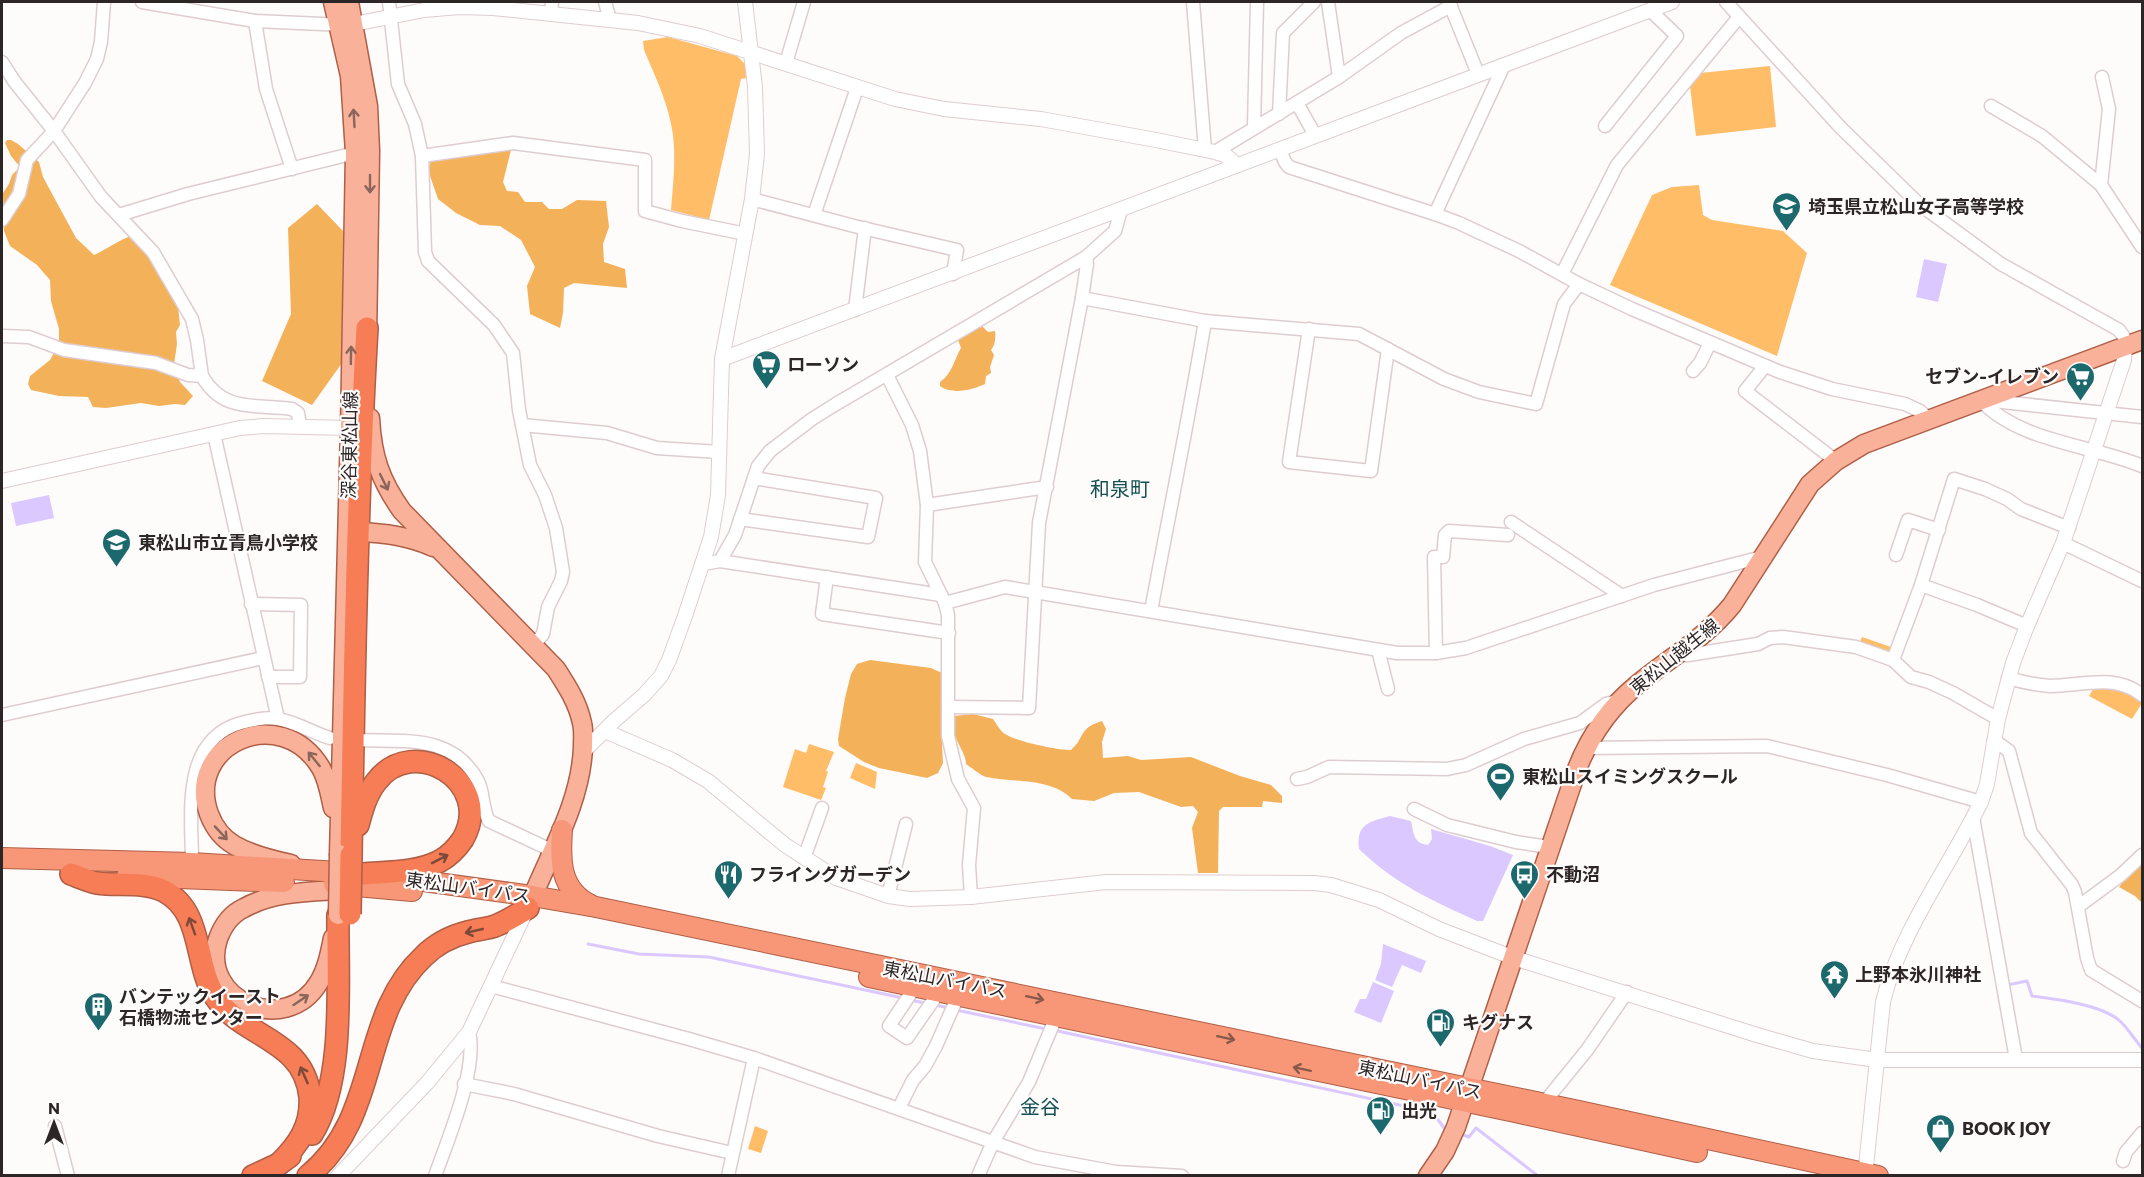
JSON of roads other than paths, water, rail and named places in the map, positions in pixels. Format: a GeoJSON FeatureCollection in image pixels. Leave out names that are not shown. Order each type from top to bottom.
{"type":"FeatureCollection","features":[{"type":"Feature","properties":{"kind":"highway"},"geometry":{"type":"LineString","coordinates":[[254,1176],[287,1170],[322,1144],[333,1123],[342,1091],[348,1031],[344,915],[345,855],[367,328]]}},
{"type":"Feature","properties":{"kind":"highway"},"geometry":{"type":"LineString","coordinates":[[345,855],[368,794],[388,770],[402,764],[417,762],[432,764],[455,777],[464,788],[469,801],[470,816],[467,831],[451,854],[425,866],[369,880]]}},
{"type":"Feature","properties":{"kind":"highway"},"geometry":{"type":"LineString","coordinates":[[562,830],[560,856],[565,879],[574,894],[584,902],[596,907]]}},
{"type":"Feature","properties":{"kind":"highway","name":"東松山バイパス"},"geometry":{"type":"LineString","coordinates":[[2,858],[310,870],[369,880]]}},
{"type":"Feature","properties":{"kind":"highway","name":"東松山バイパス"},"geometry":{"type":"LineString","coordinates":[[2,871],[259,880],[414,879],[530,902],[759,954],[1056,1017],[1467,1096],[1543,1104],[1870,1175]]}},
{"type":"Feature","properties":{"kind":"highway"},"geometry":{"type":"LineString","coordinates":[[71,874],[95,883],[150,886],[164,891],[176,900],[192,924],[203,971],[216,998],[241,1020],[294,1058],[309,1087],[309,1117],[306,1130],[287,1170]]}},
{"type":"Feature","properties":{"kind":"highway"},"geometry":{"type":"LineString","coordinates":[[308,1176],[325,1161],[350,1124],[366,1082],[380,1027],[388,1006],[399,985],[412,968],[426,954],[445,941],[468,932],[494,926],[530,902]]}},
{"type":"Feature","properties":{"kind":"highway","name":"東松山バイパス"},"geometry":{"type":"LineString","coordinates":[[530,902],[596,907],[1467,1096],[1811,1176]]}},
{"type":"Feature","properties":{"kind":"main road","name":"深谷東松山線"},"geometry":{"type":"LineString","coordinates":[[333,2],[347,25],[368,106],[370,151],[367,328],[370,426],[379,473],[402,511],[556,669],[568,688],[583,726],[582,765],[578,783],[562,830],[530,902]]}},
{"type":"Feature","properties":{"kind":"main road","name":"深谷東松山線"},"geometry":{"type":"LineString","coordinates":[[345,855],[355,153],[347,25],[349,2]]}},
{"type":"Feature","properties":{"kind":"main road","name":"東松山越生線"},"geometry":{"type":"LineString","coordinates":[[1428,1176],[1445,1150],[1456,1127],[1576,769],[1586,748],[1620,700],[1718,622],[1810,484],[1836,461],[1864,444],[1979,399],[2142,340]]}},
{"type":"Feature","properties":{"kind":"main road","name":"深谷東松山線"},"geometry":{"type":"LineString","coordinates":[[358,532],[390,534],[415,539],[442,552]]}},
{"type":"Feature","properties":{"kind":"main road"},"geometry":{"type":"LineString","coordinates":[[310,870],[235,846],[212,822],[205,789],[209,772],[217,758],[228,746],[242,738],[257,734],[274,734],[289,738],[303,747],[323,771],[345,855]]}},
{"type":"Feature","properties":{"kind":"main road"},"geometry":{"type":"LineString","coordinates":[[344,915],[326,968],[318,983],[309,995],[296,1004],[282,1009],[265,1009],[249,1005],[235,997],[225,986],[218,973],[216,958],[221,930],[230,918],[242,909],[257,902],[294,893],[369,880]]}},
{"type":"Feature","properties":{"kind":"street"},"geometry":{"type":"LineString","coordinates":[[2,220],[19,194],[27,160],[54,131],[85,83],[97,59],[101,42],[104,2]]}},
{"type":"Feature","properties":{"kind":"street"},"geometry":{"type":"LineString","coordinates":[[142,2],[255,21],[347,25],[424,10],[459,7],[552,8],[682,31],[895,99],[928,106],[1041,119],[1210,151],[1225,155],[1238,165]]}},
{"type":"Feature","properties":{"kind":"street"},"geometry":{"type":"LineString","coordinates":[[388,2],[398,84],[415,124],[422,156],[425,252],[428,261],[494,325],[513,353],[522,425],[530,465],[545,495],[556,528],[563,572],[548,608],[543,634],[534,645]]}},
{"type":"Feature","properties":{"kind":"street"},"geometry":{"type":"LineString","coordinates":[[605,2],[610,20]]}},
{"type":"Feature","properties":{"kind":"street"},"geometry":{"type":"LineString","coordinates":[[582,753],[661,676],[704,564],[715,518],[722,359],[752,199],[757,137],[745,2]]}},
{"type":"Feature","properties":{"kind":"street"},"geometry":{"type":"LineString","coordinates":[[786,63],[804,2]]}},
{"type":"Feature","properties":{"kind":"street"},"geometry":{"type":"LineString","coordinates":[[1193,2],[1210,151]]}},
{"type":"Feature","properties":{"kind":"street"},"geometry":{"type":"LineString","coordinates":[[1254,128],[1257,2]]}},
{"type":"Feature","properties":{"kind":"street"},"geometry":{"type":"LineString","coordinates":[[1278,114],[1282,33],[1314,2]]}},
{"type":"Feature","properties":{"kind":"street"},"geometry":{"type":"LineString","coordinates":[[1328,2],[1339,76]]}},
{"type":"Feature","properties":{"kind":"street"},"geometry":{"type":"LineString","coordinates":[[722,359],[1672,2]]}},
{"type":"Feature","properties":{"kind":"street"},"geometry":{"type":"LineString","coordinates":[[1726,2],[1841,128],[1918,204],[2001,264],[2119,330],[2124,337],[2124,360],[2069,528],[2027,626],[2008,678],[1998,719],[1987,784],[1981,802],[1921,911],[1892,970],[1883,1002],[1870,1175]]}},
{"type":"Feature","properties":{"kind":"street"},"geometry":{"type":"LineString","coordinates":[[1210,151],[1297,103],[1401,33],[1450,4],[1478,74]]}},
{"type":"Feature","properties":{"kind":"street"},"geometry":{"type":"LineString","coordinates":[[1605,126],[1677,36],[1650,10]]}},
{"type":"Feature","properties":{"kind":"street"},"geometry":{"type":"LineString","coordinates":[[1562,274],[1617,165],[1739,16]]}},
{"type":"Feature","properties":{"kind":"street"},"geometry":{"type":"LineString","coordinates":[[255,21],[266,89],[292,169]]}},
{"type":"Feature","properties":{"kind":"street"},"geometry":{"type":"LineString","coordinates":[[2,62],[101,197],[153,252],[189,314],[197,340],[202,376],[210,390],[225,401],[292,409],[298,413],[300,426]]}},
{"type":"Feature","properties":{"kind":"street"},"geometry":{"type":"LineString","coordinates":[[1435,213],[1504,65]]}},
{"type":"Feature","properties":{"kind":"street"},"geometry":{"type":"LineString","coordinates":[[2101,184],[2109,109],[2102,77]]}},
{"type":"Feature","properties":{"kind":"street"},"geometry":{"type":"LineString","coordinates":[[814,215],[857,88]]}},
{"type":"Feature","properties":{"kind":"street"},"geometry":{"type":"LineString","coordinates":[[1297,103],[1315,135]]}},
{"type":"Feature","properties":{"kind":"street"},"geometry":{"type":"LineString","coordinates":[[1991,106],[2042,136],[2101,184],[2142,247]]}},
{"type":"Feature","properties":{"kind":"street"},"geometry":{"type":"LineString","coordinates":[[422,156],[513,143],[645,160],[645,211],[746,234]]}},
{"type":"Feature","properties":{"kind":"street"},"geometry":{"type":"LineString","coordinates":[[1280,150],[1289,167],[1435,213],[1498,241],[1580,284],[1765,366],[1832,389],[1905,404],[1920,411],[1929,419]]}},
{"type":"Feature","properties":{"kind":"street"},"geometry":{"type":"LineString","coordinates":[[119,215],[188,194],[355,153]]}},
{"type":"Feature","properties":{"kind":"street"},"geometry":{"type":"LineString","coordinates":[[752,199],[957,250],[953,274]]}},
{"type":"Feature","properties":{"kind":"street"},"geometry":{"type":"LineString","coordinates":[[720,561],[735,535],[758,466],[770,451],[828,409],[1086,257],[1115,231],[1121,210]]}},
{"type":"Feature","properties":{"kind":"street"},"geometry":{"type":"LineString","coordinates":[[855,310],[865,228]]}},
{"type":"Feature","properties":{"kind":"street"},"geometry":{"type":"LineString","coordinates":[[949,706],[1029,708],[1039,523],[1082,298],[1086,257]]}},
{"type":"Feature","properties":{"kind":"street"},"geometry":{"type":"LineString","coordinates":[[1082,298],[1205,321],[1359,334],[1444,379],[1479,392],[1536,404],[1564,304],[1580,284]]}},
{"type":"Feature","properties":{"kind":"street"},"geometry":{"type":"LineString","coordinates":[[1151,611],[1205,321]]}},
{"type":"Feature","properties":{"kind":"street"},"geometry":{"type":"LineString","coordinates":[[1310,329],[1289,462],[1371,471],[1388,349]]}},
{"type":"Feature","properties":{"kind":"street"},"geometry":{"type":"LineString","coordinates":[[2,336],[29,337],[64,350],[156,363],[188,375],[202,376]]}},
{"type":"Feature","properties":{"kind":"street"},"geometry":{"type":"LineString","coordinates":[[1693,371],[1700,363],[1710,343]]}},
{"type":"Feature","properties":{"kind":"street"},"geometry":{"type":"LineString","coordinates":[[1765,366],[1744,391],[1836,461]]}},
{"type":"Feature","properties":{"kind":"street"},"geometry":{"type":"LineString","coordinates":[[887,375],[917,438],[927,504],[925,562],[943,599],[949,633],[948,736],[955,771],[974,808],[969,865],[971,897]]}},
{"type":"Feature","properties":{"kind":"street"},"geometry":{"type":"LineString","coordinates":[[1979,399],[2106,415],[2142,417]]}},
{"type":"Feature","properties":{"kind":"street"},"geometry":{"type":"LineString","coordinates":[[1979,399],[1990,410],[2027,431],[2142,466]]}},
{"type":"Feature","properties":{"kind":"street"},"geometry":{"type":"LineString","coordinates":[[522,425],[617,434],[657,448],[719,452]]}},
{"type":"Feature","properties":{"kind":"street"},"geometry":{"type":"LineString","coordinates":[[2,481],[240,428],[300,426],[350,428]]}},
{"type":"Feature","properties":{"kind":"street"},"geometry":{"type":"LineString","coordinates":[[214,434],[278,719]]}},
{"type":"Feature","properties":{"kind":"street"},"geometry":{"type":"LineString","coordinates":[[740,519],[868,537],[876,498],[754,478]]}},
{"type":"Feature","properties":{"kind":"street"},"geometry":{"type":"LineString","coordinates":[[1893,660],[1940,530],[1954,479],[1985,489],[2007,499],[2021,509],[2069,528]]}},
{"type":"Feature","properties":{"kind":"street"},"geometry":{"type":"LineString","coordinates":[[927,504],[1047,487]]}},
{"type":"Feature","properties":{"kind":"street"},"geometry":{"type":"LineString","coordinates":[[1896,555],[1908,520],[1940,530]]}},
{"type":"Feature","properties":{"kind":"street"},"geometry":{"type":"LineString","coordinates":[[1511,522],[1622,596]]}},
{"type":"Feature","properties":{"kind":"street"},"geometry":{"type":"LineString","coordinates":[[1436,653],[1434,557],[1443,557],[1445,535],[1449,531],[1508,535]]}},
{"type":"Feature","properties":{"kind":"street"},"geometry":{"type":"LineString","coordinates":[[2063,543],[2142,581]]}},
{"type":"Feature","properties":{"kind":"street"},"geometry":{"type":"LineString","coordinates":[[704,564],[720,561],[943,599],[1000,587],[1397,653],[1436,653],[1466,648],[1654,585],[1762,557]]}},
{"type":"Feature","properties":{"kind":"street"},"geometry":{"type":"LineString","coordinates":[[827,578],[822,614],[949,633]]}},
{"type":"Feature","properties":{"kind":"street"},"geometry":{"type":"LineString","coordinates":[[1921,585],[2027,626]]}},
{"type":"Feature","properties":{"kind":"street"},"geometry":{"type":"LineString","coordinates":[[251,604],[301,605],[300,677],[268,677]]}},
{"type":"Feature","properties":{"kind":"street"},"geometry":{"type":"LineString","coordinates":[[1678,655],[1688,656],[1758,644],[1770,638],[1783,637],[1856,647],[1893,660],[1911,677],[1937,685],[1998,719]]}},
{"type":"Feature","properties":{"kind":"street"},"geometry":{"type":"LineString","coordinates":[[1378,650],[1388,689]]}},
{"type":"Feature","properties":{"kind":"street"},"geometry":{"type":"LineString","coordinates":[[2,715],[263,657]]}},
{"type":"Feature","properties":{"kind":"street"},"geometry":{"type":"LineString","coordinates":[[2008,678],[2049,686],[2090,681],[2113,682],[2137,690],[2142,695]]}},
{"type":"Feature","properties":{"kind":"street"},"geometry":{"type":"LineString","coordinates":[[1297,780],[1329,767],[1447,770],[1466,765],[1524,739],[1580,723],[1606,704],[1620,700]]}},
{"type":"Feature","properties":{"kind":"street"},"geometry":{"type":"LineString","coordinates":[[192,864],[193,782],[202,753],[223,731],[251,720],[278,719],[330,738]]}},
{"type":"Feature","properties":{"kind":"street"},"geometry":{"type":"LineString","coordinates":[[605,731],[672,760],[708,781],[785,845],[836,878],[888,896],[922,899],[971,897],[1106,882],[1331,885],[1379,900],[1438,929],[1514,958],[1814,1051],[1877,1060],[2142,1060]]}},
{"type":"Feature","properties":{"kind":"street"},"geometry":{"type":"LineString","coordinates":[[1994,740],[2009,751],[2031,833],[2072,885],[2079,906],[2091,970],[2142,1001]]}},
{"type":"Feature","properties":{"kind":"street"},"geometry":{"type":"LineString","coordinates":[[360,741],[431,744],[449,750],[469,767],[477,780],[489,821],[553,850]]}},
{"type":"Feature","properties":{"kind":"street"},"geometry":{"type":"LineString","coordinates":[[1586,748],[1767,746],[1887,775],[1981,802]]}},
{"type":"Feature","properties":{"kind":"street"},"geometry":{"type":"LineString","coordinates":[[804,858],[822,808]]}},
{"type":"Feature","properties":{"kind":"street"},"geometry":{"type":"LineString","coordinates":[[1414,809],[1448,825],[1516,842],[1549,847]]}},
{"type":"Feature","properties":{"kind":"street"},"geometry":{"type":"LineString","coordinates":[[1973,817],[2016,1059]]}},
{"type":"Feature","properties":{"kind":"street"},"geometry":{"type":"LineString","coordinates":[[888,896],[906,824]]}},
{"type":"Feature","properties":{"kind":"street"},"geometry":{"type":"LineString","coordinates":[[2079,906],[2121,875],[2142,855]]}},
{"type":"Feature","properties":{"kind":"street"},"geometry":{"type":"LineString","coordinates":[[338,1176],[427,1083],[468,1032],[530,902]]}},
{"type":"Feature","properties":{"kind":"street"},"geometry":{"type":"LineString","coordinates":[[491,986],[754,1058],[1035,1156],[1071,1165],[1116,1172],[1182,1176]]}},
{"type":"Feature","properties":{"kind":"street"},"geometry":{"type":"LineString","coordinates":[[915,987],[889,1026],[907,1038],[948,994]]}},
{"type":"Feature","properties":{"kind":"street"},"geometry":{"type":"LineString","coordinates":[[1543,1104],[1587,1050],[1627,992]]}},
{"type":"Feature","properties":{"kind":"street"},"geometry":{"type":"LineString","coordinates":[[898,1108],[913,1080],[925,1066],[936,1046],[948,994]]}},
{"type":"Feature","properties":{"kind":"street"},"geometry":{"type":"LineString","coordinates":[[978,1176],[993,1142],[1029,1082],[1056,1017]]}},
{"type":"Feature","properties":{"kind":"street"},"geometry":{"type":"LineString","coordinates":[[435,1176],[454,1126],[464,1084],[471,1049],[468,1032]]}},
{"type":"Feature","properties":{"kind":"street"},"geometry":{"type":"LineString","coordinates":[[728,1176],[754,1058]]}},
{"type":"Feature","properties":{"kind":"street"},"geometry":{"type":"LineString","coordinates":[[464,1084],[514,1094],[658,1136],[732,1153]]}},
{"type":"Feature","properties":{"kind":"street"},"geometry":{"type":"LineString","coordinates":[[55,1126],[68,1176]]}},
{"type":"Feature","properties":{"kind":"street"},"geometry":{"type":"LineString","coordinates":[[2123,1161],[2142,1133]]}},
{"type":"Feature","properties":{"kind":"waterway"},"geometry":{"type":"LineString","coordinates":[[588,944],[639,954],[709,957],[903,998]]}},
{"type":"Feature","properties":{"kind":"waterway"},"geometry":{"type":"LineString","coordinates":[[2007,985],[2027,981],[2032,996],[2079,1004],[2103,1011],[2121,1022],[2142,1048]]}},
{"type":"Feature","properties":{"kind":"waterway"},"geometry":{"type":"LineString","coordinates":[[909,1000],[926,1003]]}},
{"type":"Feature","properties":{"kind":"waterway"},"geometry":{"type":"LineString","coordinates":[[935,1005],[949,1008]]}},
{"type":"Feature","properties":{"kind":"waterway"},"geometry":{"type":"LineString","coordinates":[[956,1010],[1046,1029]]}},
{"type":"Feature","properties":{"kind":"waterway"},"geometry":{"type":"LineString","coordinates":[[1053,1030],[1432,1112],[1445,1129],[1449,1130]]}},
{"type":"Feature","properties":{"kind":"waterway"},"geometry":{"type":"LineString","coordinates":[[1461,1134],[1469,1137],[1476,1128],[1538,1176]]}},
{"type":"Feature","properties":{"kind":"place","name":"埼玉県立松山女子高等学校"},"geometry":{"type":"Point","coordinates":[1787,232]}},
{"type":"Feature","properties":{"kind":"place","name":"ローソン"},"geometry":{"type":"Point","coordinates":[766,390]}},
{"type":"Feature","properties":{"kind":"place","name":"セブン-イレブン"},"geometry":{"type":"Point","coordinates":[2080,402]}},
{"type":"Feature","properties":{"kind":"place","name":"東松山市立青鳥小学校"},"geometry":{"type":"Point","coordinates":[117,568]}},
{"type":"Feature","properties":{"kind":"place","name":"東松山スイミングスクール"},"geometry":{"type":"Point","coordinates":[1501,802]}},
{"type":"Feature","properties":{"kind":"place","name":"フライングガーデン"},"geometry":{"type":"Point","coordinates":[728,900]}},
{"type":"Feature","properties":{"kind":"place","name":"不動沼"},"geometry":{"type":"Point","coordinates":[1525,900]}},
{"type":"Feature","properties":{"kind":"place","name":"上野本氷川神社"},"geometry":{"type":"Point","coordinates":[1834,1000]}},
{"type":"Feature","properties":{"kind":"place","name":"バンテックイースト 石橋物流センター"},"geometry":{"type":"Point","coordinates":[98,1032]}},
{"type":"Feature","properties":{"kind":"place","name":"キグナス"},"geometry":{"type":"Point","coordinates":[1441,1048]}},
{"type":"Feature","properties":{"kind":"place","name":"出光"},"geometry":{"type":"Point","coordinates":[1380,1136]}},
{"type":"Feature","properties":{"kind":"place","name":"BOOK JOY"},"geometry":{"type":"Point","coordinates":[1941,1154]}},
{"type":"Feature","properties":{"kind":"district","name":"和泉町"},"geometry":{"type":"Point","coordinates":[1120,488]}},
{"type":"Feature","properties":{"kind":"district","name":"金谷"},"geometry":{"type":"Point","coordinates":[1040,1106]}}]}
